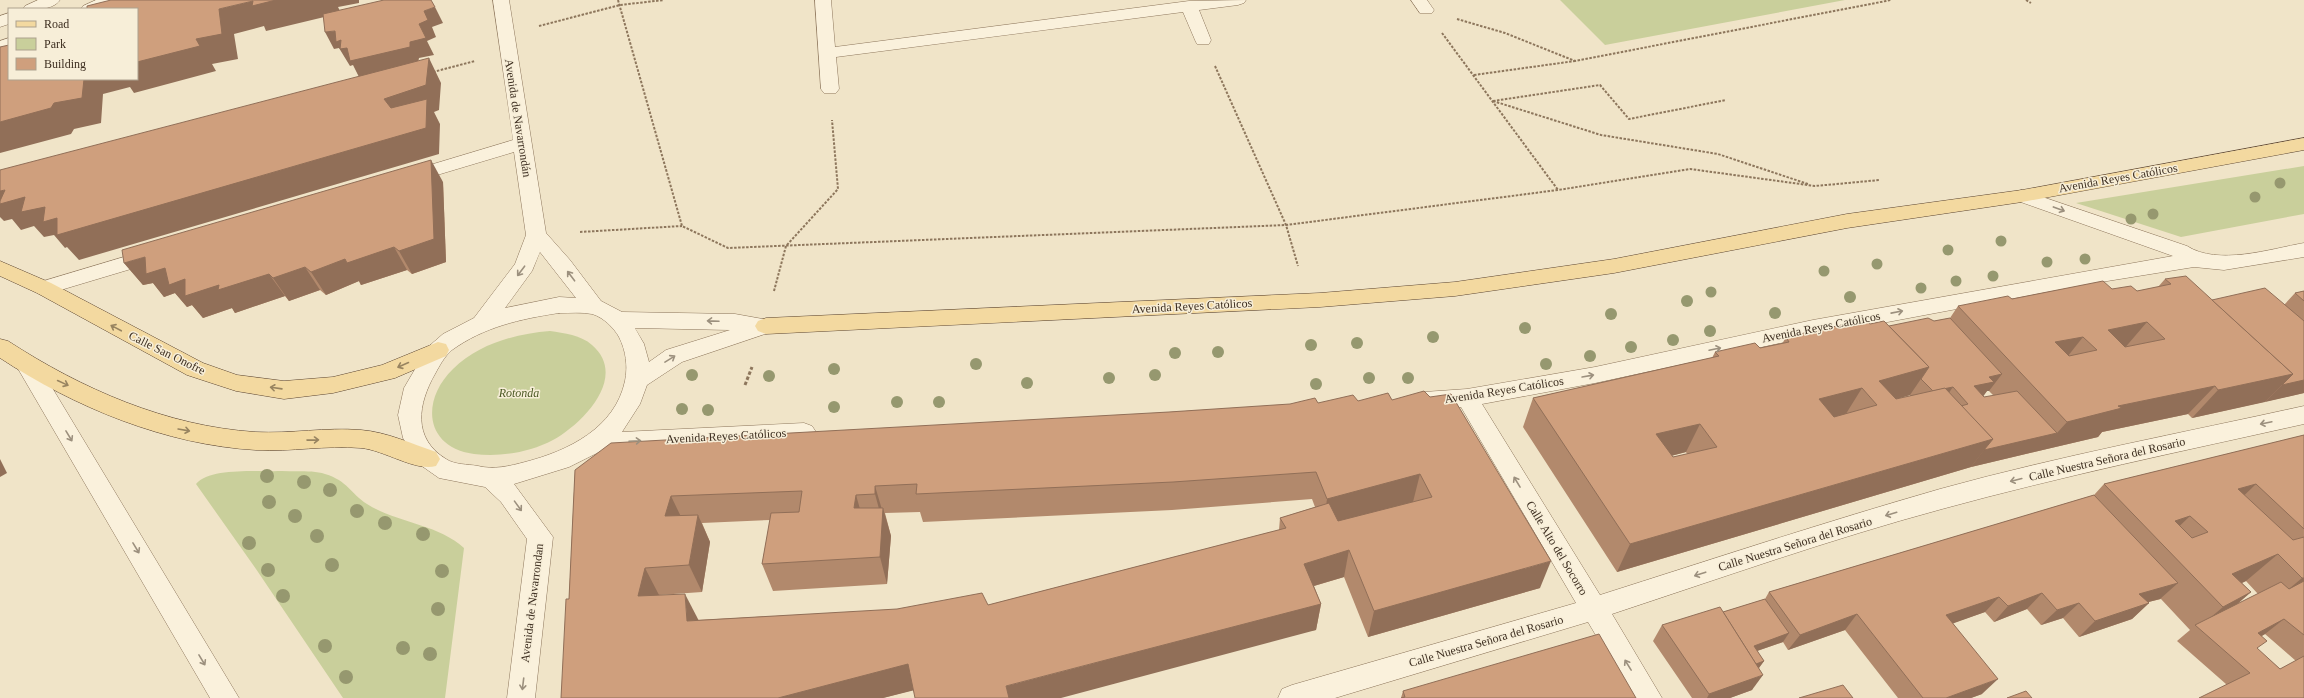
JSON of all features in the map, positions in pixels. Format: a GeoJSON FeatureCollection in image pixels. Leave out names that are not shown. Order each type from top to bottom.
{"type":"FeatureCollection","features":[{"type":"Feature","properties":{"kind":"main road","name":"Avenida Reyes Católicos"},"geometry":{"type":"LineString","coordinates":[[766,326],[1320,300],[1455,289],[1614,266],[1847,221],[2022,196],[2304,144]]}},
{"type":"Feature","properties":{"kind":"main road","name":"Calle San Onofre"},"geometry":{"type":"LineString","coordinates":[[0,268],[44,288],[195,369],[236,383],[284,390],[333,385],[387,372],[438,350]]}},
{"type":"Feature","properties":{"kind":"main road"},"geometry":{"type":"LineString","coordinates":[[0,347],[28,367],[94,398],[179,430],[255,441],[363,439],[428,459]]}},
{"type":"Feature","properties":{"kind":"street"},"geometry":{"type":"LineString","coordinates":[[33,8],[52,0]]}},
{"type":"Feature","properties":{"kind":"street"},"geometry":{"type":"LineString","coordinates":[[91,8],[110,0]]}},
{"type":"Feature","properties":{"kind":"street","name":"Avenida de Navarrondán"},"geometry":{"type":"LineString","coordinates":[[481,324],[525,266],[536,235],[501,0]]}},
{"type":"Feature","properties":{"kind":"street"},"geometry":{"type":"LineString","coordinates":[[823,0],[830,90]]}},
{"type":"Feature","properties":{"kind":"street"},"geometry":{"type":"LineString","coordinates":[[827,53],[1238,0]]}},
{"type":"Feature","properties":{"kind":"street"},"geometry":{"type":"LineString","coordinates":[[1189,6],[1203,40]]}},
{"type":"Feature","properties":{"kind":"street"},"geometry":{"type":"LineString","coordinates":[[393,182],[522,143]]}},
{"type":"Feature","properties":{"kind":"street"},"geometry":{"type":"LineString","coordinates":[[2022,196],[2180,251],[2194,260]]}},
{"type":"Feature","properties":{"kind":"street"},"geometry":{"type":"LineString","coordinates":[[536,235],[563,265],[594,307]]}},
{"type":"Feature","properties":{"kind":"street"},"geometry":{"type":"LineString","coordinates":[[44,288],[173,249]]}},
{"type":"Feature","properties":{"kind":"street","name":"Avenida Reyes Católicos"},"geometry":{"type":"LineString","coordinates":[[1404,402],[1467,398],[1595,375],[1813,328],[1966,298],[2194,260],[2224,263],[2304,250]]}},
{"type":"Feature","properties":{"kind":"street"},"geometry":{"type":"LineString","coordinates":[[559,305],[594,307],[619,320],[633,338],[639,358],[638,380],[632,400],[619,419],[596,442],[559,460],[524,473],[491,478],[448,471],[428,459],[411,434],[410,414],[413,392],[438,350],[460,334],[481,324],[515,312],[559,305]]}},
{"type":"Feature","properties":{"kind":"street","name":"Avenida Reyes Católicos"},"geometry":{"type":"LineString","coordinates":[[619,320],[714,321],[766,326]]}},
{"type":"Feature","properties":{"kind":"street"},"geometry":{"type":"LineString","coordinates":[[638,380],[674,356],[766,326]]}},
{"type":"Feature","properties":{"kind":"street"},"geometry":{"type":"LineString","coordinates":[[28,367],[225,698]]}},
{"type":"Feature","properties":{"kind":"street","name":"Calle Alto del Socorro"},"geometry":{"type":"LineString","coordinates":[[1467,398],[1648,698]]}},
{"type":"Feature","properties":{"kind":"street","name":"Calle Nuestra Señora del Rosario"},"geometry":{"type":"LineString","coordinates":[[1292,698],[1594,609],[1808,539],[1941,499],[2103,459],[2304,415]]}},
{"type":"Feature","properties":{"kind":"street","name":"Avenida Reyes Católicos"},"geometry":{"type":"LineString","coordinates":[[596,442],[824,432]]}},
{"type":"Feature","properties":{"kind":"street","name":"Avenida de Navarrondan"},"geometry":{"type":"LineString","coordinates":[[491,478],[510,495],[540,537],[521,698]]}},
{"type":"Feature","properties":{"kind":"path"},"geometry":{"type":"LineString","coordinates":[[618,0],[682,226]]}},
{"type":"Feature","properties":{"kind":"path"},"geometry":{"type":"LineString","coordinates":[[431,72],[507,43],[620,5],[664,0]]}},
{"type":"Feature","properties":{"kind":"path"},"geometry":{"type":"LineString","coordinates":[[1474,75],[1575,61],[1891,0]]}},
{"type":"Feature","properties":{"kind":"path"},"geometry":{"type":"LineString","coordinates":[[2026,0],[2031,3]]}},
{"type":"Feature","properties":{"kind":"path"},"geometry":{"type":"LineString","coordinates":[[1422,5],[1505,33],[1575,61]]}},
{"type":"Feature","properties":{"kind":"path"},"geometry":{"type":"LineString","coordinates":[[1422,5],[1558,190]]}},
{"type":"Feature","properties":{"kind":"path"},"geometry":{"type":"LineString","coordinates":[[1214,64],[1286,225],[1298,266]]}},
{"type":"Feature","properties":{"kind":"path"},"geometry":{"type":"LineString","coordinates":[[1493,101],[1600,85],[1629,119],[1726,100]]}},
{"type":"Feature","properties":{"kind":"path"},"geometry":{"type":"LineString","coordinates":[[772,296],[786,246],[838,189],[830,90]]}},
{"type":"Feature","properties":{"kind":"path"},"geometry":{"type":"LineString","coordinates":[[1493,101],[1601,135],[1718,154],[1814,186]]}},
{"type":"Feature","properties":{"kind":"path"},"geometry":{"type":"LineString","coordinates":[[536,235],[682,226],[728,248],[786,246],[1286,225],[1558,190],[1690,169],[1814,186],[1880,180]]}},
{"type":"Feature","properties":{"kind":"path"},"geometry":{"type":"LineString","coordinates":[[746,386],[755,361]]}},
{"type":"Feature","properties":{"kind":"green space"},"geometry":{"type":"Polygon","coordinates":[[[1560,0],[1845,0],[1605,45],[1560,0]]]}},
{"type":"Feature","properties":{"kind":"green space"},"geometry":{"type":"Polygon","coordinates":[[[2304,166],[2304,214],[2181,237],[2076,203],[2304,166]]]}},
{"type":"Feature","properties":{"kind":"green space","name":"Rotonda"},"geometry":{"type":"Polygon","coordinates":[[[550,331],[572,335],[588,342],[602,358],[606,371],[604,385],[597,398],[577,423],[565,433],[553,440],[534,448],[514,453],[494,455],[474,454],[457,450],[445,442],[437,432],[433,420],[432,408],[436,394],[443,381],[453,369],[474,353],[498,342],[537,332],[550,331]]]}},
{"type":"Feature","properties":{"kind":"green space"},"geometry":{"type":"Polygon","coordinates":[[[282,471],[315,472],[333,477],[339,480],[367,504],[391,516],[442,534],[454,540],[464,548],[445,698],[343,698],[256,569],[196,484],[212,475],[224,473],[282,471]]]}},
{"type":"Feature","properties":{"kind":"building"},"geometry":{"type":"Polygon","coordinates":[[[111,0],[276,0],[252,6],[253,1],[219,9],[222,34],[196,39],[200,46],[138,62],[138,8],[87,8],[87,6],[111,0]]]}},
{"type":"Feature","properties":{"kind":"building"},"geometry":{"type":"Polygon","coordinates":[[[384,0],[431,0],[435,7],[424,11],[428,20],[419,24],[426,38],[410,42],[410,47],[350,61],[347,48],[340,49],[341,40],[336,42],[335,31],[325,32],[323,14],[384,0]]]}},
{"type":"Feature","properties":{"kind":"building"},"geometry":{"type":"Polygon","coordinates":[[[8,45],[8,80],[84,80],[82,98],[54,103],[51,108],[0,122],[0,47],[8,45]]]}},
{"type":"Feature","properties":{"kind":"building"},"geometry":{"type":"Polygon","coordinates":[[[429,58],[426,85],[384,99],[391,108],[427,99],[426,128],[57,235],[57,218],[43,222],[45,207],[21,212],[25,197],[0,204],[5,190],[0,191],[0,170],[429,58]]]}},
{"type":"Feature","properties":{"kind":"building"},"geometry":{"type":"Polygon","coordinates":[[[431,160],[434,239],[399,251],[394,247],[347,263],[345,259],[311,272],[305,267],[273,278],[269,274],[218,290],[219,285],[185,296],[185,279],[169,285],[165,268],[146,274],[145,257],[124,263],[122,250],[431,160]]]}},
{"type":"Feature","properties":{"kind":"building"},"geometry":{"type":"Polygon","coordinates":[[[2186,276],[2293,374],[2218,390],[2215,386],[2118,406],[2122,408],[2067,422],[1958,306],[2008,296],[2012,299],[2103,281],[2112,289],[2131,286],[2137,291],[2171,284],[2165,279],[2186,276]],[[2147,322],[2108,330],[2125,347],[2165,339],[2147,322]],[[2083,337],[2055,342],[2069,356],[2097,350],[2083,337]]]}},
{"type":"Feature","properties":{"kind":"building"},"geometry":{"type":"Polygon","coordinates":[[[2265,288],[2304,321],[2304,380],[2282,385],[2293,374],[2212,300],[2265,288]]]}},
{"type":"Feature","properties":{"kind":"building"},"geometry":{"type":"Polygon","coordinates":[[[2304,291],[2304,301],[2295,293],[2304,291]]]}},
{"type":"Feature","properties":{"kind":"building"},"geometry":{"type":"Polygon","coordinates":[[[1928,318],[1934,321],[1950,318],[2002,374],[1989,377],[1994,382],[1974,386],[1984,397],[2017,391],[2057,433],[1984,450],[1993,439],[1961,406],[1968,404],[1953,387],[1933,391],[1921,379],[1929,367],[1889,326],[1928,318]]]}},
{"type":"Feature","properties":{"kind":"building"},"geometry":{"type":"Polygon","coordinates":[[[1865,320],[1870,324],[1884,321],[1929,367],[1879,381],[1896,399],[1945,388],[1993,439],[1630,544],[1533,398],[1719,356],[1715,352],[1755,343],[1760,348],[1789,342],[1786,337],[1865,320]],[[1862,388],[1819,399],[1834,417],[1877,405],[1862,388]],[[1700,424],[1656,434],[1673,457],[1717,447],[1700,424]]]}},
{"type":"Feature","properties":{"kind":"building"},"geometry":{"type":"Polygon","coordinates":[[[1424,391],[1430,397],[1451,394],[1551,561],[1374,611],[1349,550],[1304,564],[1321,604],[1006,686],[1009,698],[915,698],[908,664],[778,698],[561,698],[566,599],[569,599],[575,470],[611,443],[1169,412],[1290,404],[1315,398],[1318,403],[1353,395],[1358,401],[1388,393],[1392,400],[1424,391]],[[1316,472],[1173,482],[916,494],[917,484],[875,486],[875,494],[856,495],[854,508],[883,508],[880,557],[762,564],[771,513],[799,512],[802,491],[671,496],[665,516],[698,515],[689,565],[645,568],[638,596],[685,594],[687,621],[897,609],[982,593],[988,605],[1286,528],[1280,518],[1329,503],[1338,521],[1432,497],[1420,474],[1327,499],[1316,472]]]}},
{"type":"Feature","properties":{"kind":"building"},"geometry":{"type":"Polygon","coordinates":[[[2304,435],[2304,529],[2256,484],[2238,489],[2293,540],[2304,537],[2304,578],[2302,578],[2278,554],[2232,574],[2251,592],[2223,607],[2104,484],[2304,435]],[[2190,516],[2175,521],[2192,538],[2208,532],[2190,516]]]}},
{"type":"Feature","properties":{"kind":"building"},"geometry":{"type":"Polygon","coordinates":[[[2094,495],[2178,583],[2139,594],[2149,603],[2095,621],[2079,603],[2057,610],[2042,593],[2008,606],[1999,597],[1946,615],[1998,679],[1946,698],[1923,698],[1857,614],[1800,635],[1769,592],[2094,495]]]}},
{"type":"Feature","properties":{"kind":"building"},"geometry":{"type":"Polygon","coordinates":[[[2304,581],[2304,635],[2284,619],[2258,633],[2267,641],[2257,648],[2280,669],[2304,656],[2304,698],[2199,698],[2250,673],[2195,625],[2281,582],[2289,589],[2304,581]]]}},
{"type":"Feature","properties":{"kind":"building"},"geometry":{"type":"Polygon","coordinates":[[[1765,599],[1789,633],[1754,646],[1764,661],[1756,664],[1723,612],[1765,599]]]}},
{"type":"Feature","properties":{"kind":"building"},"geometry":{"type":"Polygon","coordinates":[[[1720,607],[1763,675],[1709,694],[1662,625],[1720,607]]]}},
{"type":"Feature","properties":{"kind":"building"},"geometry":{"type":"Polygon","coordinates":[[[1599,634],[1636,698],[1401,698],[1405,697],[1403,691],[1599,634]]]}},
{"type":"Feature","properties":{"kind":"building"},"geometry":{"type":"Polygon","coordinates":[[[1843,685],[1853,698],[1799,698],[1843,685]]]}},
{"type":"Feature","properties":{"kind":"building"},"geometry":{"type":"Polygon","coordinates":[[[2026,691],[2032,698],[2007,698],[2026,691]]]}}]}
